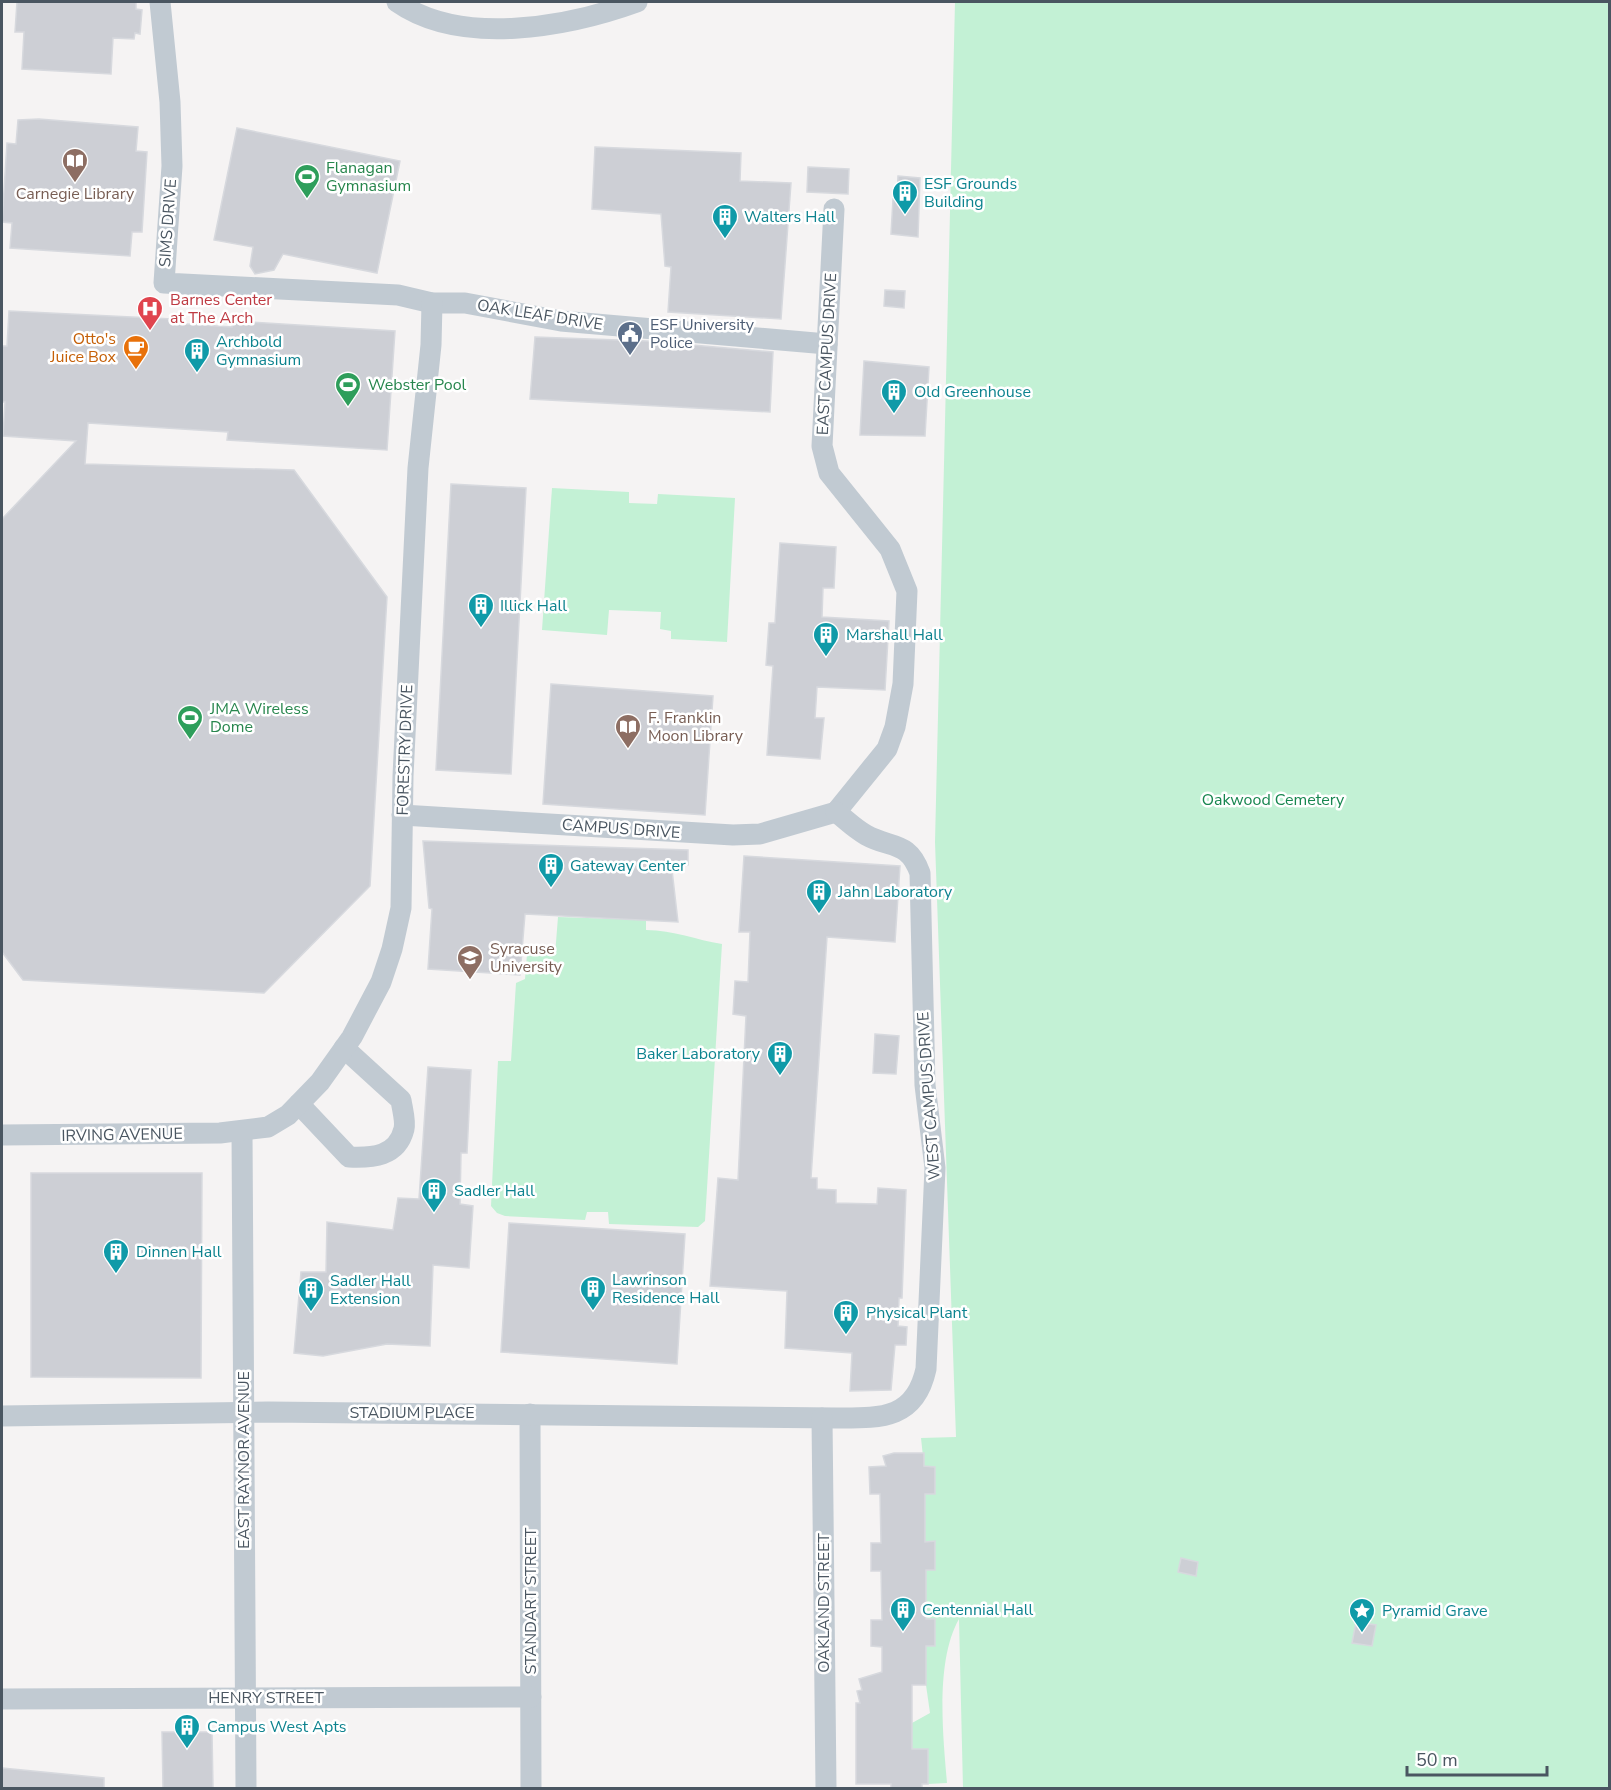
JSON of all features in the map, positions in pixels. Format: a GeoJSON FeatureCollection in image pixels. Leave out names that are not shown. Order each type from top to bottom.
{"type":"FeatureCollection","features":[{"type":"Feature","properties":{"kind":"street","name":"SIMS DRIVE"},"geometry":{"type":"LineString","coordinates":[[160,2],[170,102],[171,166],[164,283],[398,295],[432,303]]}},
{"type":"Feature","properties":{"kind":"street"},"geometry":{"type":"LineString","coordinates":[[397,2],[430,21],[463,27],[519,27],[572,22],[637,2]]}},
{"type":"Feature","properties":{"kind":"street","name":"EAST CAMPUS DRIVE"},"geometry":{"type":"LineString","coordinates":[[834,209],[822,446],[829,472],[890,549],[907,591],[903,684],[895,727],[887,749],[836,812]]}},
{"type":"Feature","properties":{"kind":"street","name":"OAK LEAF DRIVE"},"geometry":{"type":"LineString","coordinates":[[432,303],[465,303],[561,321],[827,344]]}},
{"type":"Feature","properties":{"kind":"street","name":"FORESTRY DRIVE"},"geometry":{"type":"LineString","coordinates":[[242,1132],[276,1123],[320,1082],[344,1048],[381,981],[392,949],[401,908],[402,815],[418,468],[431,345],[432,303]]}},
{"type":"Feature","properties":{"kind":"street","name":"CAMPUS DRIVE"},"geometry":{"type":"LineString","coordinates":[[402,815],[733,836],[760,834],[836,812]]}},
{"type":"Feature","properties":{"kind":"street","name":"WEST CAMPUS DRIVE"},"geometry":{"type":"LineString","coordinates":[[822,1418],[877,1418],[894,1414],[911,1403],[923,1386],[926,1369],[935,1178],[925,1085],[920,873],[915,859],[900,846],[866,835],[836,812]]}},
{"type":"Feature","properties":{"kind":"street"},"geometry":{"type":"LineString","coordinates":[[299,1104],[349,1157],[376,1158],[394,1147],[404,1128],[401,1100],[344,1048]]}},
{"type":"Feature","properties":{"kind":"street","name":"IRVING AVENUE"},"geometry":{"type":"LineString","coordinates":[[2,1135],[242,1132]]}},
{"type":"Feature","properties":{"kind":"street","name":"EAST RAYNOR AVENUE"},"geometry":{"type":"LineString","coordinates":[[242,1132],[246,1788]]}},
{"type":"Feature","properties":{"kind":"street","name":"STADIUM PLACE"},"geometry":{"type":"LineString","coordinates":[[2,1416],[244,1413],[822,1418]]}},
{"type":"Feature","properties":{"kind":"street","name":"STANDART STREET"},"geometry":{"type":"LineString","coordinates":[[530,1414],[531,1788]]}},
{"type":"Feature","properties":{"kind":"street","name":"OAKLAND STREET"},"geometry":{"type":"LineString","coordinates":[[822,1418],[826,1788]]}},
{"type":"Feature","properties":{"kind":"street","name":"HENRY STREET"},"geometry":{"type":"LineString","coordinates":[[2,1699],[531,1697]]}},
{"type":"Feature","properties":{"kind":"green space","name":"Oakwood Cemetery"},"geometry":{"type":"Polygon","coordinates":[[[955,2],[1609,2],[1609,1788],[963,1788],[959,1619],[951,1636],[946,1656],[942,1699],[947,1783],[928,1784],[928,1749],[896,1749],[905,1723],[912,1723],[930,1713],[926,1685],[926,1646],[935,1646],[935,1619],[926,1619],[926,1570],[935,1570],[935,1542],[925,1542],[925,1494],[935,1494],[935,1467],[924,1466],[921,1438],[956,1437],[935,842],[955,2]]]}},
{"type":"Feature","properties":{"kind":"green space"},"geometry":{"type":"Polygon","coordinates":[[[552,488],[629,492],[629,503],[657,504],[658,494],[735,498],[727,642],[671,639],[671,631],[660,629],[661,612],[609,610],[607,635],[542,630],[552,488]]]}},
{"type":"Feature","properties":{"kind":"green space"},"geometry":{"type":"Polygon","coordinates":[[[558,917],[646,920],[646,930],[722,944],[705,1221],[698,1227],[609,1224],[608,1212],[587,1212],[585,1220],[505,1216],[497,1213],[491,1206],[498,1061],[511,1061],[516,983],[525,979],[527,954],[555,955],[558,917]]]}},
{"type":"Feature","properties":{"kind":"building"},"geometry":{"type":"Polygon","coordinates":[[[17,2],[136,2],[136,9],[142,10],[140,34],[135,33],[134,39],[113,38],[111,74],[22,69],[24,32],[15,32],[17,2]]]}},
{"type":"Feature","properties":{"kind":"building","name":"Carnegie Library"},"geometry":{"type":"Polygon","coordinates":[[[39,119],[138,127],[136,151],[147,152],[142,232],[132,232],[130,256],[10,248],[12,223],[2,222],[7,143],[16,144],[18,120],[39,119]]]}},
{"type":"Feature","properties":{"kind":"building","name":"Flanagan Gymnasium"},"geometry":{"type":"Polygon","coordinates":[[[237,128],[400,161],[377,273],[283,254],[274,270],[255,274],[250,266],[253,247],[214,240],[237,128]]]}},
{"type":"Feature","properties":{"kind":"building","name":"Walters Hall"},"geometry":{"type":"Polygon","coordinates":[[[595,147],[741,153],[740,181],[791,183],[781,319],[668,312],[671,267],[665,266],[661,214],[592,209],[595,147]]]}},
{"type":"Feature","properties":{"kind":"building"},"geometry":{"type":"Polygon","coordinates":[[[808,167],[849,169],[848,194],[807,192],[808,167]]]}},
{"type":"Feature","properties":{"kind":"building","name":"ESF Grounds Building"},"geometry":{"type":"Polygon","coordinates":[[[898,176],[920,178],[918,237],[891,234],[893,199],[897,199],[898,176]]]}},
{"type":"Feature","properties":{"kind":"building"},"geometry":{"type":"Polygon","coordinates":[[[885,290],[905,291],[904,308],[884,306],[885,290]]]}},
{"type":"Feature","properties":{"kind":"building","name":"JMA Wireless Dome"},"geometry":{"type":"Polygon","coordinates":[[[9,311],[172,319],[171,323],[232,327],[232,321],[395,331],[387,450],[227,440],[228,432],[88,423],[85,464],[294,470],[387,597],[370,886],[264,993],[23,980],[2,952],[2,519],[76,441],[3,436],[5,402],[2,402],[2,346],[7,346],[9,311]]]}},
{"type":"Feature","properties":{"kind":"building"},"geometry":{"type":"Polygon","coordinates":[[[535,337],[647,341],[773,352],[770,412],[530,399],[535,337]]]}},
{"type":"Feature","properties":{"kind":"building","name":"Old Greenhouse"},"geometry":{"type":"Polygon","coordinates":[[[864,361],[929,367],[925,436],[860,435],[864,361]]]}},
{"type":"Feature","properties":{"kind":"building","name":"Illick Hall"},"geometry":{"type":"Polygon","coordinates":[[[451,484],[526,488],[511,774],[436,770],[451,484]]]}},
{"type":"Feature","properties":{"kind":"building","name":"Marshall Hall"},"geometry":{"type":"Polygon","coordinates":[[[780,543],[836,547],[834,588],[823,588],[822,617],[889,621],[885,690],[817,687],[815,718],[824,718],[820,759],[767,755],[773,666],[766,665],[769,623],[775,623],[780,543]]]}},
{"type":"Feature","properties":{"kind":"building","name":"F. Franklin Moon Library"},"geometry":{"type":"Polygon","coordinates":[[[551,684],[713,696],[705,815],[543,804],[551,684]]]}},
{"type":"Feature","properties":{"kind":"building","name":"Gateway Center"},"geometry":{"type":"Polygon","coordinates":[[[423,841],[688,850],[688,865],[672,870],[678,922],[525,914],[520,975],[428,969],[432,909],[429,908],[423,841]]]}},
{"type":"Feature","properties":{"kind":"building","name":"Baker Laboratory"},"geometry":{"type":"Polygon","coordinates":[[[744,856],[900,866],[895,942],[827,937],[811,1178],[817,1178],[817,1189],[836,1190],[836,1203],[877,1204],[878,1188],[906,1190],[902,1298],[899,1298],[898,1326],[907,1327],[906,1345],[895,1345],[891,1390],[850,1391],[852,1353],[785,1348],[787,1291],[710,1286],[718,1178],[738,1180],[746,1016],[733,1014],[735,981],[748,982],[750,932],[739,932],[744,856]]]}},
{"type":"Feature","properties":{"kind":"building"},"geometry":{"type":"Polygon","coordinates":[[[875,1034],[899,1036],[896,1074],[873,1073],[875,1034]]]}},
{"type":"Feature","properties":{"kind":"building","name":"Sadler Hall"},"geometry":{"type":"Polygon","coordinates":[[[428,1067],[471,1070],[467,1153],[461,1153],[460,1204],[473,1206],[469,1268],[433,1265],[430,1346],[387,1344],[323,1356],[294,1353],[301,1272],[326,1272],[327,1222],[393,1230],[398,1198],[419,1199],[428,1067]]]}},
{"type":"Feature","properties":{"kind":"building","name":"Dinnen Hall"},"geometry":{"type":"Polygon","coordinates":[[[31,1173],[202,1173],[201,1378],[31,1377],[31,1173]]]}},
{"type":"Feature","properties":{"kind":"building"},"geometry":{"type":"Polygon","coordinates":[[[509,1223],[685,1234],[677,1364],[501,1352],[509,1223]]]}},
{"type":"Feature","properties":{"kind":"building","name":"Centennial Hall"},"geometry":{"type":"Polygon","coordinates":[[[894,1453],[924,1453],[924,1466],[935,1467],[935,1494],[925,1494],[925,1542],[935,1541],[935,1570],[926,1570],[926,1619],[935,1619],[935,1646],[926,1646],[926,1685],[912,1685],[912,1749],[928,1749],[928,1784],[922,1784],[922,1788],[891,1788],[891,1784],[856,1784],[856,1703],[860,1703],[857,1691],[862,1690],[859,1679],[882,1672],[882,1647],[871,1646],[871,1620],[882,1620],[881,1571],[871,1571],[871,1543],[881,1543],[880,1494],[870,1494],[869,1467],[886,1466],[883,1456],[894,1453]]]}},
{"type":"Feature","properties":{"kind":"building"},"geometry":{"type":"Polygon","coordinates":[[[1181,1558],[1198,1562],[1196,1576],[1178,1572],[1181,1558]]]}},
{"type":"Feature","properties":{"kind":"building"},"geometry":{"type":"Polygon","coordinates":[[[1356,1622],[1376,1625],[1372,1646],[1352,1643],[1356,1622]]]}},
{"type":"Feature","properties":{"kind":"building"},"geometry":{"type":"Polygon","coordinates":[[[162,1732],[212,1732],[213,1788],[163,1788],[162,1732]]]}},
{"type":"Feature","properties":{"kind":"building"},"geometry":{"type":"Polygon","coordinates":[[[2,1768],[104,1778],[104,1788],[2,1788],[2,1768]]]}},
{"type":"Feature","properties":{"kind":"place","name":"Carnegie Library"},"geometry":{"type":"Point","coordinates":[75,184]}},
{"type":"Feature","properties":{"kind":"place","name":"Flanagan Gymnasium"},"geometry":{"type":"Point","coordinates":[307,200]}},
{"type":"Feature","properties":{"kind":"place","name":"ESF Grounds Building"},"geometry":{"type":"Point","coordinates":[905,216]}},
{"type":"Feature","properties":{"kind":"place","name":"Walters Hall"},"geometry":{"type":"Point","coordinates":[725,240]}},
{"type":"Feature","properties":{"kind":"place","name":"Barnes Center at The Arch"},"geometry":{"type":"Point","coordinates":[150,332]}},
{"type":"Feature","properties":{"kind":"place","name":"ESF University Police"},"geometry":{"type":"Point","coordinates":[630,357]}},
{"type":"Feature","properties":{"kind":"place","name":"Otto's Juice Box"},"geometry":{"type":"Point","coordinates":[136,371]}},
{"type":"Feature","properties":{"kind":"place","name":"Archbold Gymnasium"},"geometry":{"type":"Point","coordinates":[197,374]}},
{"type":"Feature","properties":{"kind":"place","name":"Webster Pool"},"geometry":{"type":"Point","coordinates":[348,408]}},
{"type":"Feature","properties":{"kind":"place","name":"Old Greenhouse"},"geometry":{"type":"Point","coordinates":[894,415]}},
{"type":"Feature","properties":{"kind":"place","name":"Illick Hall"},"geometry":{"type":"Point","coordinates":[481,629]}},
{"type":"Feature","properties":{"kind":"place","name":"Marshall Hall"},"geometry":{"type":"Point","coordinates":[826,658]}},
{"type":"Feature","properties":{"kind":"place","name":"JMA Wireless Dome"},"geometry":{"type":"Point","coordinates":[190,741]}},
{"type":"Feature","properties":{"kind":"place","name":"F. Franklin Moon Library"},"geometry":{"type":"Point","coordinates":[628,750]}},
{"type":"Feature","properties":{"kind":"place","name":"Gateway Center"},"geometry":{"type":"Point","coordinates":[551,889]}},
{"type":"Feature","properties":{"kind":"place","name":"Jahn Laboratory"},"geometry":{"type":"Point","coordinates":[819,915]}},
{"type":"Feature","properties":{"kind":"place","name":"Syracuse University"},"geometry":{"type":"Point","coordinates":[470,981]}},
{"type":"Feature","properties":{"kind":"place","name":"Baker Laboratory"},"geometry":{"type":"Point","coordinates":[780,1077]}},
{"type":"Feature","properties":{"kind":"place","name":"Sadler Hall"},"geometry":{"type":"Point","coordinates":[434,1214]}},
{"type":"Feature","properties":{"kind":"place","name":"Dinnen Hall"},"geometry":{"type":"Point","coordinates":[116,1275]}},
{"type":"Feature","properties":{"kind":"place","name":"Lawrinson Residence Hall"},"geometry":{"type":"Point","coordinates":[593,1312]}},
{"type":"Feature","properties":{"kind":"place","name":"Sadler Hall Extension"},"geometry":{"type":"Point","coordinates":[311,1313]}},
{"type":"Feature","properties":{"kind":"place","name":"Physical Plant"},"geometry":{"type":"Point","coordinates":[846,1336]}},
{"type":"Feature","properties":{"kind":"place","name":"Centennial Hall"},"geometry":{"type":"Point","coordinates":[903,1633]}},
{"type":"Feature","properties":{"kind":"place","name":"Pyramid Grave"},"geometry":{"type":"Point","coordinates":[1362,1634]}},
{"type":"Feature","properties":{"kind":"place","name":"Campus West Apts"},"geometry":{"type":"Point","coordinates":[187,1750]}}]}
